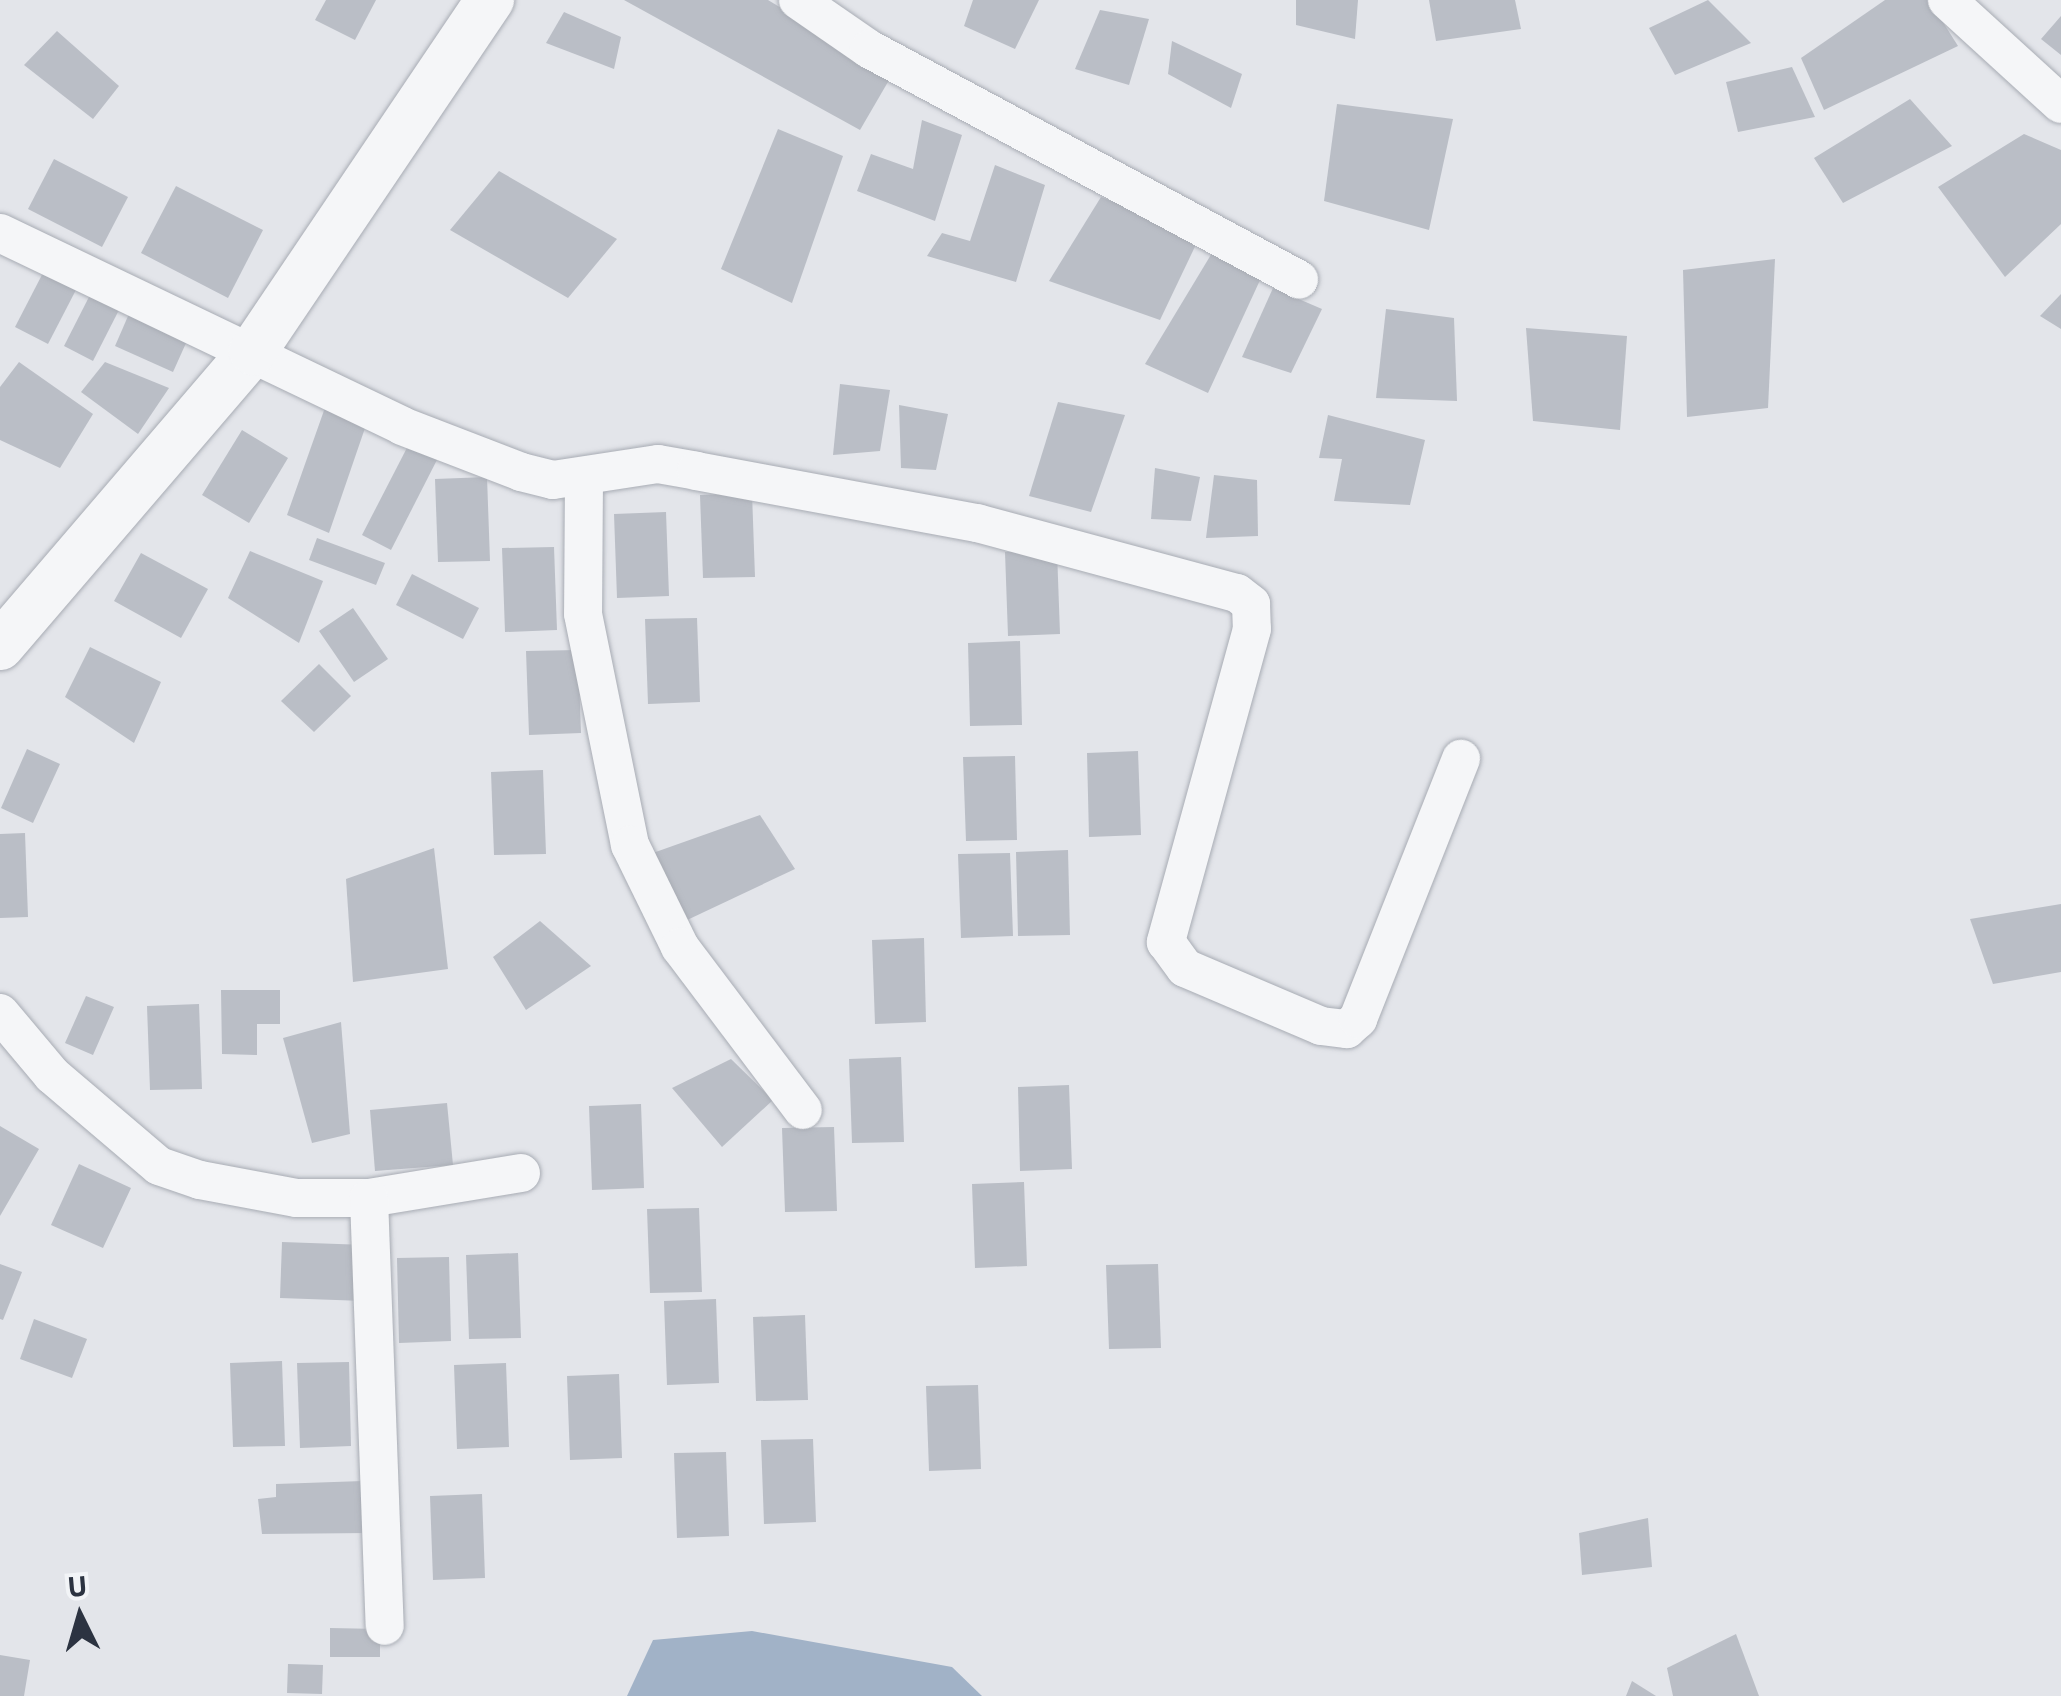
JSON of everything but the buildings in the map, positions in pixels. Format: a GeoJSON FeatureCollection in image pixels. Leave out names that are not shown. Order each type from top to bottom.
{"type":"FeatureCollection","features":[{"type":"Feature","properties":{"kind":"street"},"geometry":{"type":"LineString","coordinates":[[0,646],[254,351],[490,0]]}},
{"type":"Feature","properties":{"kind":"street"},"geometry":{"type":"LineString","coordinates":[[798,0],[869,49],[1298,280]]}},
{"type":"Feature","properties":{"kind":"street"},"geometry":{"type":"LineString","coordinates":[[1948,0],[2061,104]]}},
{"type":"Feature","properties":{"kind":"street"},"geometry":{"type":"LineString","coordinates":[[0,233],[521,472],[584,478],[658,464],[696,470],[977,523],[1237,593],[1251,604],[1252,628],[1166,942],[1185,968],[1321,1026],[1358,1019],[1462,758]]}},
{"type":"Feature","properties":{"kind":"street"},"geometry":{"type":"LineString","coordinates":[[584,478],[583,614],[630,845],[680,947],[803,1110]]}},
{"type":"Feature","properties":{"kind":"street"},"geometry":{"type":"LineString","coordinates":[[0,1013],[52,1075],[158,1166],[296,1198],[370,1198],[520,1173]]}},
{"type":"Feature","properties":{"kind":"street"},"geometry":{"type":"LineString","coordinates":[[370,1198],[385,1626]]}},
{"type":"Feature","properties":{"kind":"water"},"geometry":{"type":"Polygon","coordinates":[[[752,1631],[952,1667],[982,1696],[627,1696],[653,1640],[752,1631]]]}}]}
